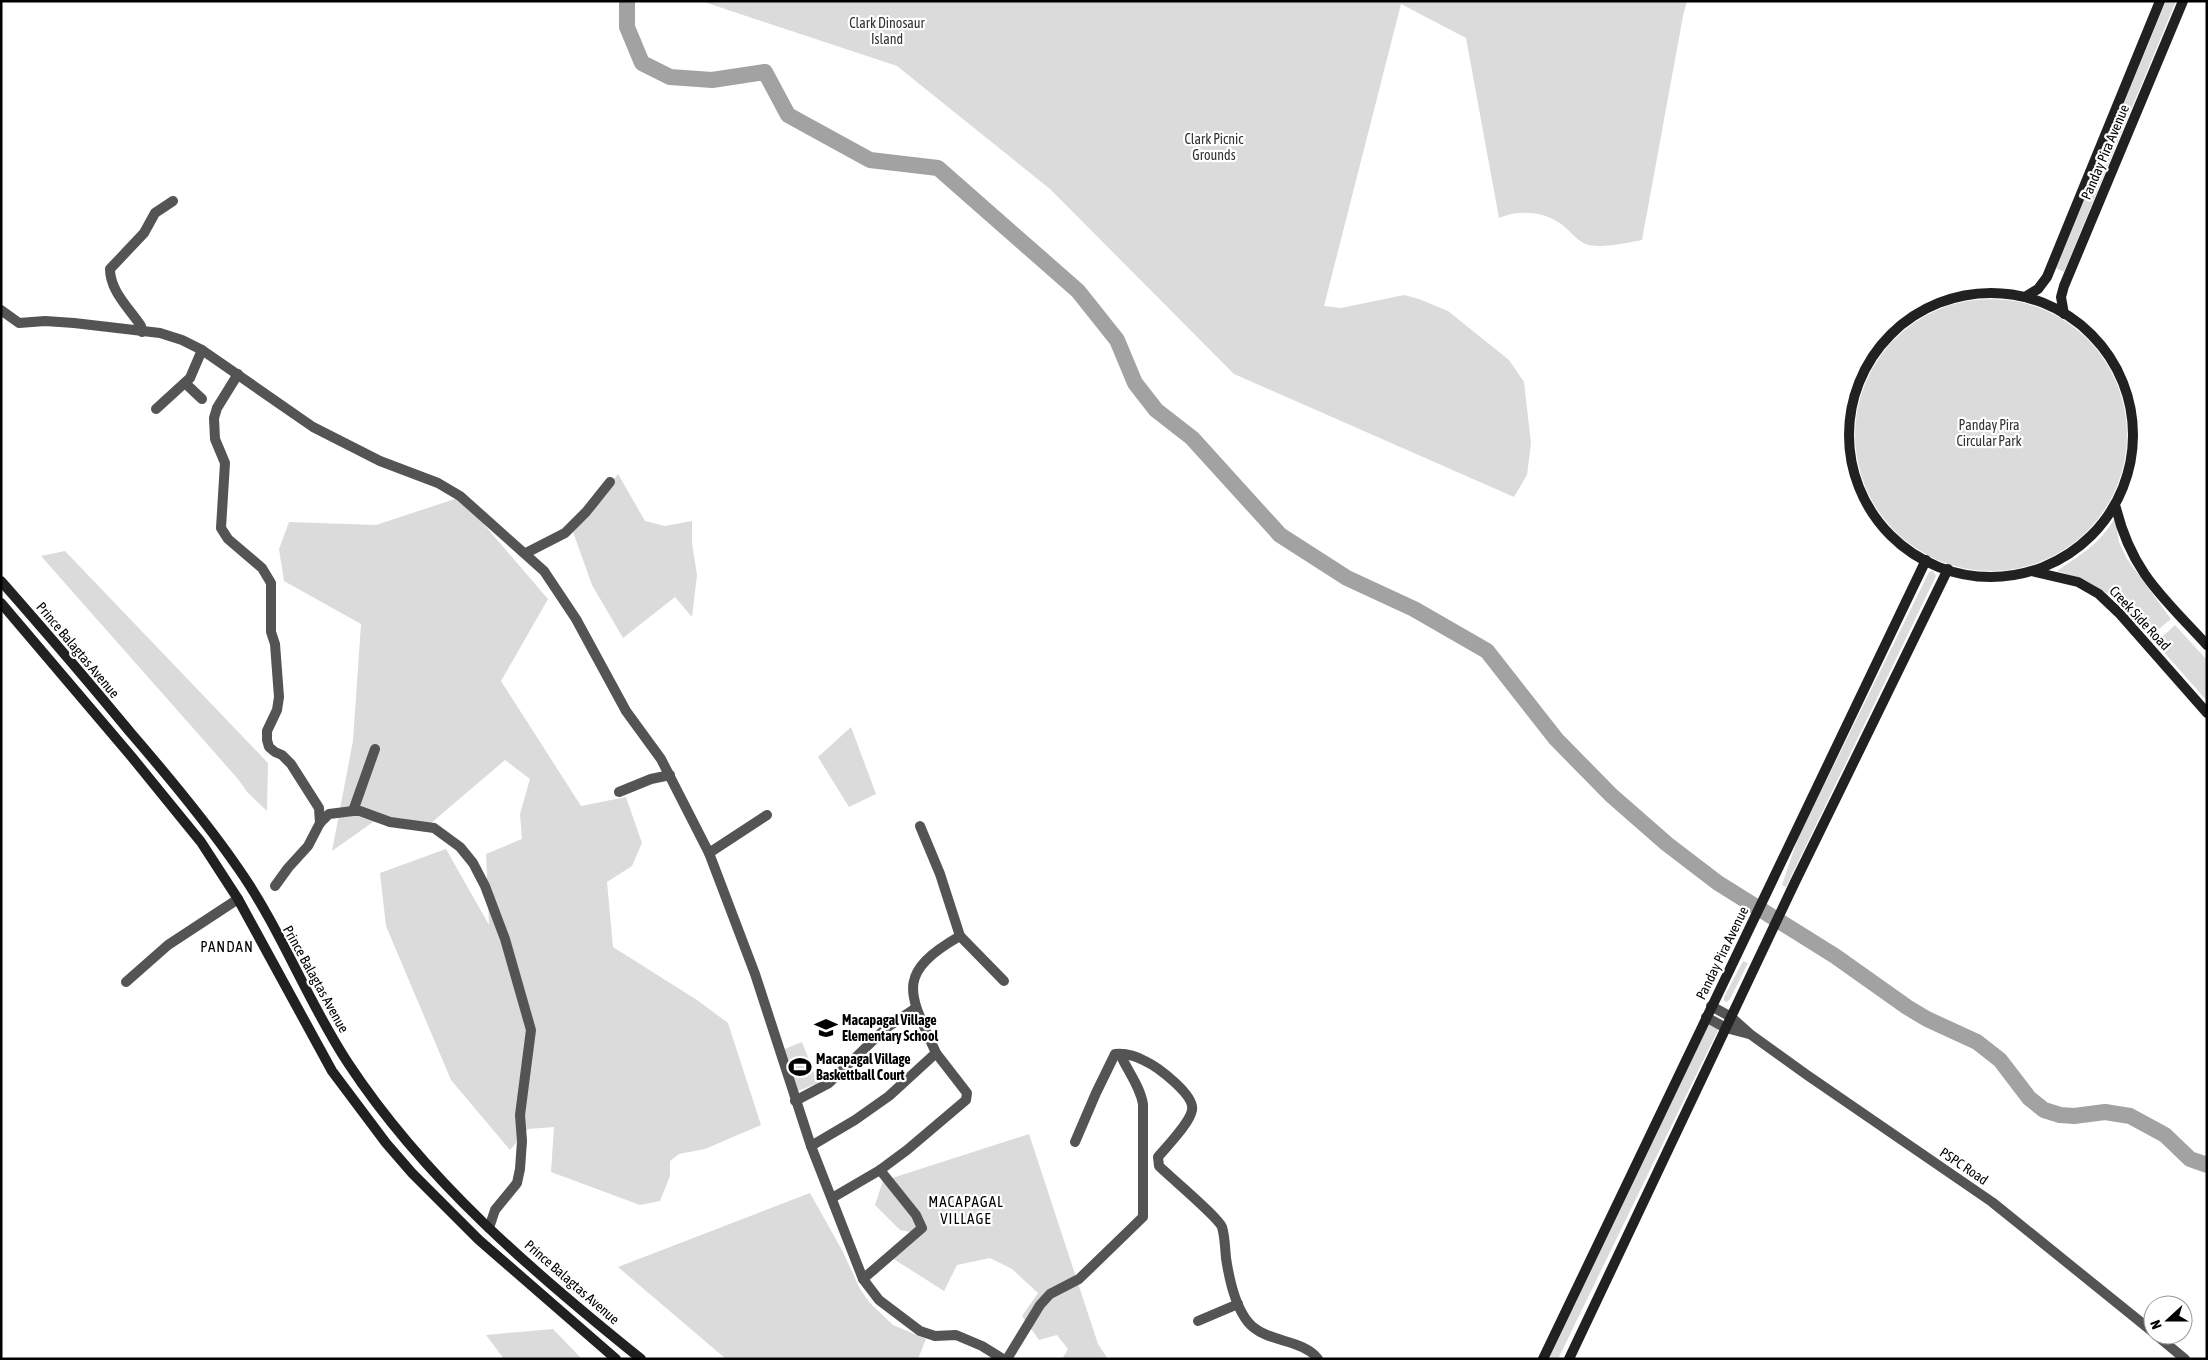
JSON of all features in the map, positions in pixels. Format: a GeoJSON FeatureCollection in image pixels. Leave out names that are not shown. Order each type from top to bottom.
{"type":"FeatureCollection","features":[{"type":"Feature","properties":{"kind":"main road","name":"Panday Pira Avenue"},"geometry":{"type":"LineString","coordinates":[[2025,297],[2038,289],[2047,277],[2160,1]]}},
{"type":"Feature","properties":{"kind":"main road","name":"Panday Pira Avenue"},"geometry":{"type":"LineString","coordinates":[[2064,314],[2061,297],[2064,286],[2183,1]]}},
{"type":"Feature","properties":{"kind":"main road"},"geometry":{"type":"LineString","coordinates":[[1971,293],[1998,293],[2025,297],[2064,314],[2086,330],[2105,351],[2119,375],[2128,401],[2133,428],[2132,456],[2126,483],[2116,508],[2101,529],[2082,546],[2060,560],[2035,572],[1992,576],[1948,569],[1926,560],[1905,546],[1885,528],[1866,503],[1856,478],[1850,450],[1849,427],[1854,397],[1864,370],[1878,344],[1898,324],[1920,310],[1945,299],[1971,293]]}},
{"type":"Feature","properties":{"kind":"main road"},"geometry":{"type":"LineString","coordinates":[[2116,508],[2124,539],[2137,565],[2154,588],[2207,645]]}},
{"type":"Feature","properties":{"kind":"main road","name":"Panday Pira Avenue"},"geometry":{"type":"LineString","coordinates":[[1543,1359],[1926,560]]}},
{"type":"Feature","properties":{"kind":"main road"},"geometry":{"type":"LineString","coordinates":[[1569,1359],[1795,882],[1948,569]]}},
{"type":"Feature","properties":{"kind":"main road","name":"Creek Side Road"},"geometry":{"type":"LineString","coordinates":[[2035,572],[2078,582],[2099,594],[2119,613],[2207,713]]}},
{"type":"Feature","properties":{"kind":"main road","name":"Prince Balagtas Avenue"},"geometry":{"type":"LineString","coordinates":[[1,581],[178,788],[213,832],[257,899],[323,1022],[348,1064],[424,1163],[489,1228],[641,1359]]}},
{"type":"Feature","properties":{"kind":"main road","name":"Prince Balagtas Avenue"},"geometry":{"type":"LineString","coordinates":[[1,604],[201,842],[238,899],[332,1071],[386,1143],[425,1187],[479,1240],[616,1359]]}},
{"type":"Feature","properties":{"kind":"street"},"geometry":{"type":"LineString","coordinates":[[142,332],[141,326],[116,292],[110,276],[110,269],[120,256],[144,233],[155,213],[173,201]]}},
{"type":"Feature","properties":{"kind":"street"},"geometry":{"type":"LineString","coordinates":[[1,310],[19,323],[45,321],[74,323],[160,334],[174,337],[202,350],[313,427],[380,461],[438,483],[460,496],[544,571],[576,619],[626,712],[656,752],[670,775],[709,853],[755,974],[795,1101],[863,1279],[880,1300],[920,1330],[935,1336],[956,1335],[982,1346],[1003,1359]]}},
{"type":"Feature","properties":{"kind":"street"},"geometry":{"type":"LineString","coordinates":[[156,409],[184,383],[197,365],[202,350]]}},
{"type":"Feature","properties":{"kind":"street"},"geometry":{"type":"LineString","coordinates":[[238,374],[217,408],[214,418],[215,439],[225,463],[221,528],[228,539],[262,568],[271,583],[271,632],[274,644],[279,697],[277,710],[267,731],[267,740],[269,746],[275,752],[282,754],[292,764],[307,786],[319,808],[320,823]]}},
{"type":"Feature","properties":{"kind":"street"},"geometry":{"type":"LineString","coordinates":[[184,383],[202,399]]}},
{"type":"Feature","properties":{"kind":"street"},"geometry":{"type":"LineString","coordinates":[[526,553],[565,533],[586,512],[610,482]]}},
{"type":"Feature","properties":{"kind":"street"},"geometry":{"type":"LineString","coordinates":[[353,811],[375,749]]}},
{"type":"Feature","properties":{"kind":"street"},"geometry":{"type":"LineString","coordinates":[[618,792],[651,779],[670,775]]}},
{"type":"Feature","properties":{"kind":"street"},"geometry":{"type":"LineString","coordinates":[[274,886],[308,846],[320,823],[329,814],[353,811],[360,811],[390,822],[434,828],[460,847],[473,863],[485,886],[505,939],[531,1030],[520,1115],[522,1141],[520,1169],[516,1183],[494,1210],[489,1228]]}},
{"type":"Feature","properties":{"kind":"street"},"geometry":{"type":"LineString","coordinates":[[709,853],[767,814]]}},
{"type":"Feature","properties":{"kind":"street"},"geometry":{"type":"LineString","coordinates":[[920,826],[940,874],[960,936],[1004,980]]}},
{"type":"Feature","properties":{"kind":"street"},"geometry":{"type":"LineString","coordinates":[[126,982],[168,945],[238,899]]}},
{"type":"Feature","properties":{"kind":"street"},"geometry":{"type":"LineString","coordinates":[[832,1198],[880,1170],[939,1124],[968,1096],[936,1054],[916,1008],[912,983],[917,971],[940,948],[960,936]]}},
{"type":"Feature","properties":{"kind":"street","name":"PSPC Road"},"geometry":{"type":"LineString","coordinates":[[1711,1006],[1732,1017],[1750,1034],[1807,1076],[1992,1202],[2143,1324]]}},
{"type":"Feature","properties":{"kind":"street"},"geometry":{"type":"LineString","coordinates":[[795,1101],[829,1083],[876,1037],[894,1022],[916,1008]]}},
{"type":"Feature","properties":{"kind":"street","name":"PSPC Road"},"geometry":{"type":"LineString","coordinates":[[1706,1017],[1726,1028],[1750,1034]]}},
{"type":"Feature","properties":{"kind":"street"},"geometry":{"type":"LineString","coordinates":[[812,1146],[890,1096],[936,1054]]}},
{"type":"Feature","properties":{"kind":"street"},"geometry":{"type":"LineString","coordinates":[[1076,1142],[1112,1057],[1120,1054],[1144,1060],[1176,1083],[1191,1101],[1192,1109],[1189,1118],[1158,1157],[1159,1166],[1218,1221],[1224,1237],[1226,1260],[1238,1304],[1248,1322],[1256,1330],[1305,1348],[1318,1359]]}},
{"type":"Feature","properties":{"kind":"street"},"geometry":{"type":"LineString","coordinates":[[1008,1359],[1040,1305],[1050,1294],[1079,1279],[1143,1217],[1143,1104],[1140,1090],[1120,1054]]}},
{"type":"Feature","properties":{"kind":"street"},"geometry":{"type":"LineString","coordinates":[[863,1279],[922,1228],[916,1215],[880,1170]]}},
{"type":"Feature","properties":{"kind":"street"},"geometry":{"type":"LineString","coordinates":[[1198,1321],[1238,1304]]}},
{"type":"Feature","properties":{"kind":"street"},"geometry":{"type":"LineString","coordinates":[[2168,1345],[2185,1359]]}},
{"type":"Feature","properties":{"kind":"green space","name":"Clark Picnic Grounds"},"geometry":{"type":"Polygon","coordinates":[[[701,1],[1687,1],[1642,240],[1602,246],[1584,243],[1551,218],[1537,214],[1521,213],[1499,218],[1466,38],[1401,4],[1324,306],[1341,308],[1404,295],[1419,299],[1448,311],[1509,360],[1524,382],[1531,443],[1527,475],[1514,497],[1234,374],[1050,189],[897,66],[701,1]]]}},
{"type":"Feature","properties":{"kind":"green space"},"geometry":{"type":"Polygon","coordinates":[[[2166,1],[2176,1],[2064,272],[2056,268],[2166,1]]]}},
{"type":"Feature","properties":{"kind":"green space","name":"Panday Pira Circular Park"},"geometry":{"type":"Polygon","coordinates":[[[1978,299],[2004,299],[2031,304],[2055,315],[2078,330],[2096,348],[2111,371],[2122,395],[2127,422],[2125,462],[2117,487],[2096,522],[2078,540],[2055,555],[2031,566],[2004,571],[1978,571],[1951,566],[1927,555],[1904,540],[1886,522],[1871,499],[1860,475],[1855,448],[1855,422],[1860,395],[1871,371],[1886,348],[1904,330],[1927,315],[1951,304],[1978,299]]]}},
{"type":"Feature","properties":{"kind":"green space"},"geometry":{"type":"Polygon","coordinates":[[[618,474],[645,521],[665,526],[692,521],[692,543],[697,575],[692,617],[675,597],[623,638],[592,585],[573,532],[618,474]]]}},
{"type":"Feature","properties":{"kind":"green space"},"geometry":{"type":"Polygon","coordinates":[[[458,498],[481,521],[548,599],[501,681],[581,806],[626,797],[642,843],[632,866],[607,882],[613,947],[697,1000],[728,1023],[761,1125],[705,1149],[679,1154],[670,1161],[670,1176],[660,1201],[640,1205],[551,1172],[554,1127],[528,1129],[510,1150],[451,1080],[386,926],[380,873],[446,849],[489,925],[486,854],[522,839],[520,814],[530,779],[505,760],[424,829],[373,822],[332,851],[353,741],[361,624],[284,581],[279,549],[289,522],[376,525],[458,498]]]}},
{"type":"Feature","properties":{"kind":"green space"},"geometry":{"type":"Polygon","coordinates":[[[2115,518],[2119,542],[2127,559],[2171,619],[2149,637],[2110,595],[2083,579],[2057,571],[2095,543],[2115,518]]]}},
{"type":"Feature","properties":{"kind":"green space"},"geometry":{"type":"Polygon","coordinates":[[[65,551],[268,763],[267,811],[248,793],[238,779],[41,556],[65,551]]]}},
{"type":"Feature","properties":{"kind":"green space"},"geometry":{"type":"Polygon","coordinates":[[[1933,571],[1936,576],[1786,887],[1782,885],[1798,838],[1929,572],[1933,571]]]}},
{"type":"Feature","properties":{"kind":"green space"},"geometry":{"type":"Polygon","coordinates":[[[2175,625],[2207,660],[2207,701],[2156,643],[2175,625]]]}},
{"type":"Feature","properties":{"kind":"green space"},"geometry":{"type":"Polygon","coordinates":[[[851,727],[876,794],[849,807],[818,757],[851,727]]]}},
{"type":"Feature","properties":{"kind":"green space"},"geometry":{"type":"Polygon","coordinates":[[[1743,961],[1748,963],[1730,999],[1727,1002],[1724,1001],[1724,997],[1743,961]]]}},
{"type":"Feature","properties":{"kind":"green space"},"geometry":{"type":"Polygon","coordinates":[[[1709,1024],[1718,1027],[1718,1030],[1558,1359],[1546,1359],[1709,1024]]]}},
{"type":"Feature","properties":{"kind":"green space","name":"Macapagal Village Baskettball Court"},"geometry":{"type":"Polygon","coordinates":[[[802,1042],[818,1083],[798,1091],[782,1050],[802,1042]]]}},
{"type":"Feature","properties":{"kind":"green space"},"geometry":{"type":"Polygon","coordinates":[[[1029,1134],[1098,1344],[1108,1359],[1062,1359],[1068,1349],[1057,1335],[1039,1340],[1022,1316],[1038,1293],[1012,1269],[990,1258],[957,1265],[944,1291],[892,1258],[920,1234],[900,1230],[875,1205],[883,1181],[1029,1134]]]}},
{"type":"Feature","properties":{"kind":"green space"},"geometry":{"type":"Polygon","coordinates":[[[810,1193],[843,1252],[860,1289],[870,1303],[893,1325],[926,1339],[918,1359],[726,1359],[618,1267],[810,1193]]]}},
{"type":"Feature","properties":{"kind":"green space"},"geometry":{"type":"Polygon","coordinates":[[[553,1329],[582,1359],[504,1359],[486,1335],[553,1329]]]}},
{"type":"Feature","properties":{"kind":"waterway"},"geometry":{"type":"LineString","coordinates":[[627,1],[627,27],[642,63],[670,77],[712,80],[765,72],[788,115],[870,160],[938,168],[1078,291],[1117,340],[1135,383],[1156,410],[1192,438],[1280,535],[1347,578],[1414,609],[1487,651],[1556,739],[1611,795],[1667,844],[1718,883],[1835,956],[1907,1007],[1927,1019],[1977,1042],[2000,1060],[2029,1098],[2044,1110],[2060,1115],[2074,1116],[2105,1112],[2130,1116],[2165,1135],[2190,1159],[2207,1165]]}},
{"type":"Feature","properties":{"kind":"place","name":"Macapagal Village Elementary School"},"geometry":{"type":"Point","coordinates":[826,1028]}},
{"type":"Feature","properties":{"kind":"place","name":"Macapagal Village Baskettball Court"},"geometry":{"type":"Point","coordinates":[800,1067]}},
{"type":"Feature","properties":{"kind":"district","name":"PANDAN"},"geometry":{"type":"Point","coordinates":[227,947]}},
{"type":"Feature","properties":{"kind":"district","name":"MACAPAGAL VILLAGE"},"geometry":{"type":"Point","coordinates":[966,1210]}},
{"type":"Feature","properties":{"kind":"park label","name":"Clark Dinosaur Island"},"geometry":{"type":"Point","coordinates":[887,32]}}]}
